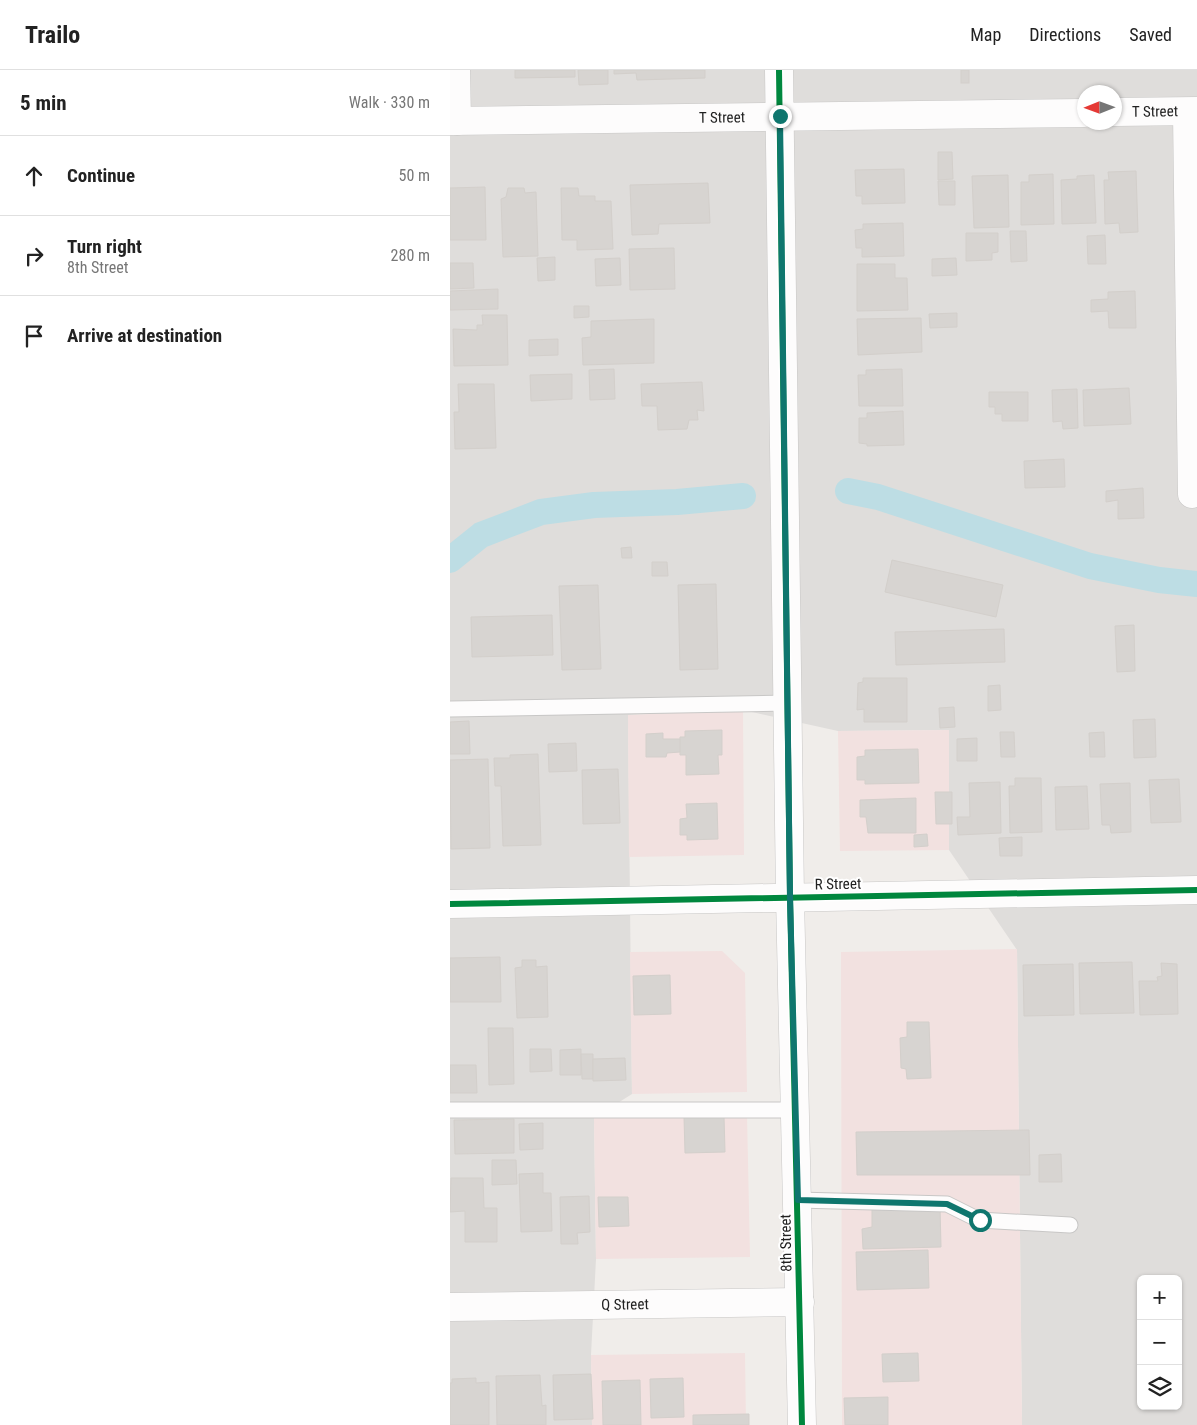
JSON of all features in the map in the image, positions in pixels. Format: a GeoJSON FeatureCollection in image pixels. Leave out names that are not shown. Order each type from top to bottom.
{"type":"FeatureCollection","features":[{"type":"Feature","properties":{"kind":"street"},"geometry":{"type":"LineString","coordinates":[[453,121],[456,70]]}},
{"type":"Feature","properties":{"kind":"street","name":"8th Street"},"geometry":{"type":"LineString","coordinates":[[779,70],[790,897],[802,1425]]}},
{"type":"Feature","properties":{"kind":"street","name":"T Street"},"geometry":{"type":"LineString","coordinates":[[1122,112],[1192,112]]}},
{"type":"Feature","properties":{"kind":"street"},"geometry":{"type":"LineString","coordinates":[[1192,112],[1192,494]]}},
{"type":"Feature","properties":{"kind":"street","name":"T Street"},"geometry":{"type":"LineString","coordinates":[[453,121],[1077,113]]}},
{"type":"Feature","properties":{"kind":"street","name":"R Street"},"geometry":{"type":"LineString","coordinates":[[450,904],[1197,890]]}},
{"type":"Feature","properties":{"kind":"street","name":"Q Street"},"geometry":{"type":"LineString","coordinates":[[450,1307],[800,1302]]}},
{"type":"Feature","properties":{"kind":"lane"},"geometry":{"type":"LineString","coordinates":[[450,708],[788,703]]}},
{"type":"Feature","properties":{"kind":"lane"},"geometry":{"type":"LineString","coordinates":[[450,1110],[795,1110]]}},
{"type":"Feature","properties":{"kind":"lane"},"geometry":{"type":"LineString","coordinates":[[798,1200],[947,1204],[980,1220],[1070,1225]]}},
{"type":"Feature","properties":{"kind":"shaded area"},"geometry":{"type":"Polygon","coordinates":[[[450,70],[1197,70],[1197,1425],[1022,1425],[1017,950],[949,850],[949,730],[838,731],[743,710],[628,715],[632,1094],[594,1118],[596,1259],[591,1355],[592,1425],[450,1425],[450,70]]]}},
{"type":"Feature","properties":{"kind":"shaded area"},"geometry":{"type":"Polygon","coordinates":[[[743,710],[744,855],[629,857],[628,715],[743,710]]]}},
{"type":"Feature","properties":{"kind":"shaded area"},"geometry":{"type":"Polygon","coordinates":[[[949,730],[949,850],[840,851],[838,731],[949,730]]]}},
{"type":"Feature","properties":{"kind":"shaded area"},"geometry":{"type":"Polygon","coordinates":[[[1017,949],[1022,1425],[842,1425],[841,952],[1017,949]]]}},
{"type":"Feature","properties":{"kind":"shaded area"},"geometry":{"type":"Polygon","coordinates":[[[722,951],[745,973],[747,1092],[632,1094],[630,952],[722,951]]]}},
{"type":"Feature","properties":{"kind":"shaded area"},"geometry":{"type":"Polygon","coordinates":[[[747,1115],[750,1257],[596,1259],[594,1118],[747,1115]]]}},
{"type":"Feature","properties":{"kind":"shaded area"},"geometry":{"type":"Polygon","coordinates":[[[745,1353],[746,1425],[592,1425],[591,1355],[745,1353]]]}},
{"type":"Feature","properties":{"kind":"building"},"geometry":{"type":"Polygon","coordinates":[[[515,70],[575,70],[575,77],[515,78],[515,70]]]}},
{"type":"Feature","properties":{"kind":"building"},"geometry":{"type":"Polygon","coordinates":[[[578,70],[608,70],[608,84],[579,85],[578,70]]]}},
{"type":"Feature","properties":{"kind":"building"},"geometry":{"type":"Polygon","coordinates":[[[614,70],[705,70],[705,78],[637,80],[636,73],[614,74],[614,70]]]}},
{"type":"Feature","properties":{"kind":"building"},"geometry":{"type":"Polygon","coordinates":[[[961,70],[969,70],[969,83],[961,83],[961,70]]]}},
{"type":"Feature","properties":{"kind":"building"},"geometry":{"type":"Polygon","coordinates":[[[938,152],[952,152],[953,179],[938,180],[938,152]]]}},
{"type":"Feature","properties":{"kind":"building"},"geometry":{"type":"Polygon","coordinates":[[[904,169],[905,203],[862,204],[862,196],[856,196],[855,170],[904,169]]]}},
{"type":"Feature","properties":{"kind":"building"},"geometry":{"type":"Polygon","coordinates":[[[1136,171],[1138,232],[1120,233],[1119,223],[1105,224],[1104,180],[1109,180],[1108,172],[1136,171]]]}},
{"type":"Feature","properties":{"kind":"building"},"geometry":{"type":"Polygon","coordinates":[[[1053,174],[1054,224],[1021,225],[1021,182],[1029,182],[1029,175],[1053,174]]]}},
{"type":"Feature","properties":{"kind":"building"},"geometry":{"type":"Polygon","coordinates":[[[1008,175],[1009,227],[974,228],[972,176],[1008,175]]]}},
{"type":"Feature","properties":{"kind":"building"},"geometry":{"type":"Polygon","coordinates":[[[1094,175],[1096,223],[1062,224],[1061,180],[1077,179],[1077,176],[1094,175]]]}},
{"type":"Feature","properties":{"kind":"building"},"geometry":{"type":"Polygon","coordinates":[[[938,181],[955,181],[955,205],[939,205],[938,181]]]}},
{"type":"Feature","properties":{"kind":"building"},"geometry":{"type":"Polygon","coordinates":[[[708,183],[710,223],[659,224],[658,234],[632,235],[630,185],[708,183]]]}},
{"type":"Feature","properties":{"kind":"building"},"geometry":{"type":"Polygon","coordinates":[[[485,187],[486,240],[450,240],[450,188],[485,187]]]}},
{"type":"Feature","properties":{"kind":"building"},"geometry":{"type":"Polygon","coordinates":[[[508,188],[524,188],[525,193],[536,192],[538,256],[503,257],[501,199],[506,197],[508,188]]]}},
{"type":"Feature","properties":{"kind":"building"},"geometry":{"type":"Polygon","coordinates":[[[561,188],[578,188],[579,196],[595,196],[595,201],[611,201],[613,249],[577,250],[577,240],[562,240],[561,188]]]}},
{"type":"Feature","properties":{"kind":"building"},"geometry":{"type":"Polygon","coordinates":[[[903,223],[904,256],[862,257],[862,248],[856,248],[855,230],[863,229],[863,224],[903,223]]]}},
{"type":"Feature","properties":{"kind":"building"},"geometry":{"type":"Polygon","coordinates":[[[1010,231],[1026,231],[1027,261],[1011,262],[1010,231]]]}},
{"type":"Feature","properties":{"kind":"building"},"geometry":{"type":"Polygon","coordinates":[[[966,233],[998,233],[998,252],[992,253],[992,260],[966,261],[966,233]]]}},
{"type":"Feature","properties":{"kind":"building"},"geometry":{"type":"Polygon","coordinates":[[[1105,235],[1106,264],[1088,264],[1087,236],[1105,235]]]}},
{"type":"Feature","properties":{"kind":"building"},"geometry":{"type":"Polygon","coordinates":[[[674,248],[675,289],[630,290],[629,249],[674,248]]]}},
{"type":"Feature","properties":{"kind":"building"},"geometry":{"type":"Polygon","coordinates":[[[555,257],[555,280],[538,281],[537,258],[555,257]]]}},
{"type":"Feature","properties":{"kind":"building"},"geometry":{"type":"Polygon","coordinates":[[[620,258],[621,285],[596,286],[595,259],[620,258]]]}},
{"type":"Feature","properties":{"kind":"building"},"geometry":{"type":"Polygon","coordinates":[[[956,258],[957,275],[932,276],[932,259],[956,258]]]}},
{"type":"Feature","properties":{"kind":"building"},"geometry":{"type":"Polygon","coordinates":[[[450,263],[473,263],[474,288],[450,289],[450,263]]]}},
{"type":"Feature","properties":{"kind":"building"},"geometry":{"type":"Polygon","coordinates":[[[857,264],[895,264],[895,278],[907,278],[908,310],[857,311],[857,264]]]}},
{"type":"Feature","properties":{"kind":"building"},"geometry":{"type":"Polygon","coordinates":[[[498,289],[498,309],[450,310],[450,291],[498,289]]]}},
{"type":"Feature","properties":{"kind":"building"},"geometry":{"type":"Polygon","coordinates":[[[1135,291],[1136,328],[1109,328],[1108,311],[1091,312],[1091,300],[1108,299],[1108,292],[1135,291]]]}},
{"type":"Feature","properties":{"kind":"building"},"geometry":{"type":"Polygon","coordinates":[[[574,306],[589,306],[589,317],[574,318],[574,306]]]}},
{"type":"Feature","properties":{"kind":"building"},"geometry":{"type":"Polygon","coordinates":[[[957,313],[957,327],[930,328],[929,314],[957,313]]]}},
{"type":"Feature","properties":{"kind":"building"},"geometry":{"type":"Polygon","coordinates":[[[482,315],[507,315],[508,365],[454,366],[453,329],[477,330],[477,325],[483,325],[482,315]]]}},
{"type":"Feature","properties":{"kind":"building"},"geometry":{"type":"Polygon","coordinates":[[[921,318],[922,352],[858,355],[857,319],[921,318]]]}},
{"type":"Feature","properties":{"kind":"building"},"geometry":{"type":"Polygon","coordinates":[[[654,319],[654,363],[583,365],[582,338],[591,337],[591,321],[654,319]]]}},
{"type":"Feature","properties":{"kind":"building"},"geometry":{"type":"Polygon","coordinates":[[[558,339],[558,355],[529,356],[529,340],[558,339]]]}},
{"type":"Feature","properties":{"kind":"building"},"geometry":{"type":"Polygon","coordinates":[[[614,369],[615,399],[590,400],[589,370],[614,369]]]}},
{"type":"Feature","properties":{"kind":"building"},"geometry":{"type":"Polygon","coordinates":[[[902,369],[903,406],[859,406],[858,375],[866,375],[866,370],[902,369]]]}},
{"type":"Feature","properties":{"kind":"building"},"geometry":{"type":"Polygon","coordinates":[[[572,374],[572,399],[531,401],[530,375],[572,374]]]}},
{"type":"Feature","properties":{"kind":"building"},"geometry":{"type":"Polygon","coordinates":[[[702,382],[704,411],[697,410],[698,420],[689,420],[687,429],[658,430],[657,406],[642,406],[641,384],[702,382]]]}},
{"type":"Feature","properties":{"kind":"building"},"geometry":{"type":"Polygon","coordinates":[[[458,384],[494,384],[496,448],[455,449],[454,412],[459,412],[458,384]]]}},
{"type":"Feature","properties":{"kind":"building"},"geometry":{"type":"Polygon","coordinates":[[[1129,388],[1131,424],[1084,426],[1083,390],[1129,388]]]}},
{"type":"Feature","properties":{"kind":"building"},"geometry":{"type":"Polygon","coordinates":[[[1077,389],[1078,428],[1063,429],[1062,421],[1053,422],[1052,390],[1077,389]]]}},
{"type":"Feature","properties":{"kind":"building"},"geometry":{"type":"Polygon","coordinates":[[[989,392],[1028,392],[1028,421],[1002,421],[1002,414],[995,414],[995,407],[989,407],[989,392]]]}},
{"type":"Feature","properties":{"kind":"building"},"geometry":{"type":"Polygon","coordinates":[[[903,411],[904,445],[867,446],[867,444],[859,443],[859,418],[867,418],[867,413],[903,411]]]}},
{"type":"Feature","properties":{"kind":"building"},"geometry":{"type":"Polygon","coordinates":[[[1064,459],[1065,487],[1025,488],[1024,461],[1064,459]]]}},
{"type":"Feature","properties":{"kind":"building"},"geometry":{"type":"Polygon","coordinates":[[[1143,488],[1144,518],[1118,519],[1118,500],[1106,502],[1106,491],[1143,488]]]}},
{"type":"Feature","properties":{"kind":"building"},"geometry":{"type":"Polygon","coordinates":[[[631,547],[632,558],[622,558],[621,548],[631,547]]]}},
{"type":"Feature","properties":{"kind":"building"},"geometry":{"type":"Polygon","coordinates":[[[892,560],[1003,585],[996,617],[885,592],[892,560]]]}},
{"type":"Feature","properties":{"kind":"building"},"geometry":{"type":"Polygon","coordinates":[[[652,562],[667,562],[668,576],[652,576],[652,562]]]}},
{"type":"Feature","properties":{"kind":"building"},"geometry":{"type":"Polygon","coordinates":[[[716,584],[718,669],[680,670],[678,585],[716,584]]]}},
{"type":"Feature","properties":{"kind":"building"},"geometry":{"type":"Polygon","coordinates":[[[598,585],[601,669],[562,670],[559,586],[598,585]]]}},
{"type":"Feature","properties":{"kind":"building"},"geometry":{"type":"Polygon","coordinates":[[[552,615],[553,655],[472,657],[471,617],[552,615]]]}},
{"type":"Feature","properties":{"kind":"building"},"geometry":{"type":"Polygon","coordinates":[[[1134,625],[1135,671],[1117,672],[1115,626],[1134,625]]]}},
{"type":"Feature","properties":{"kind":"building"},"geometry":{"type":"Polygon","coordinates":[[[1004,629],[1005,662],[896,665],[895,632],[1004,629]]]}},
{"type":"Feature","properties":{"kind":"building"},"geometry":{"type":"Polygon","coordinates":[[[863,678],[907,678],[907,722],[864,722],[864,709],[857,710],[858,683],[863,682],[863,678]]]}},
{"type":"Feature","properties":{"kind":"building"},"geometry":{"type":"Polygon","coordinates":[[[1000,685],[1001,710],[988,711],[988,686],[1000,685]]]}},
{"type":"Feature","properties":{"kind":"building"},"geometry":{"type":"Polygon","coordinates":[[[954,707],[955,727],[940,728],[939,708],[954,707]]]}},
{"type":"Feature","properties":{"kind":"building"},"geometry":{"type":"Polygon","coordinates":[[[1155,719],[1156,757],[1134,758],[1133,720],[1155,719]]]}},
{"type":"Feature","properties":{"kind":"building"},"geometry":{"type":"Polygon","coordinates":[[[469,721],[470,754],[450,754],[450,722],[469,721]]]}},
{"type":"Feature","properties":{"kind":"building"},"geometry":{"type":"Polygon","coordinates":[[[722,730],[722,755],[718,755],[719,774],[686,775],[686,755],[680,755],[680,737],[685,737],[685,731],[722,730]]]}},
{"type":"Feature","properties":{"kind":"building"},"geometry":{"type":"Polygon","coordinates":[[[1000,732],[1014,732],[1015,757],[1001,757],[1000,732]]]}},
{"type":"Feature","properties":{"kind":"building"},"geometry":{"type":"Polygon","coordinates":[[[1104,732],[1105,757],[1090,757],[1089,733],[1104,732]]]}},
{"type":"Feature","properties":{"kind":"building"},"geometry":{"type":"Polygon","coordinates":[[[663,733],[663,739],[680,739],[680,752],[667,753],[666,757],[646,757],[646,734],[663,733]]]}},
{"type":"Feature","properties":{"kind":"building"},"geometry":{"type":"Polygon","coordinates":[[[977,738],[977,761],[957,761],[957,739],[977,738]]]}},
{"type":"Feature","properties":{"kind":"building"},"geometry":{"type":"Polygon","coordinates":[[[576,743],[577,771],[549,772],[548,744],[576,743]]]}},
{"type":"Feature","properties":{"kind":"building"},"geometry":{"type":"Polygon","coordinates":[[[918,749],[919,783],[865,784],[865,780],[857,780],[857,757],[865,756],[865,750],[918,749]]]}},
{"type":"Feature","properties":{"kind":"building"},"geometry":{"type":"Polygon","coordinates":[[[538,754],[541,845],[503,846],[501,786],[495,786],[494,758],[510,758],[510,755],[538,754]]]}},
{"type":"Feature","properties":{"kind":"building"},"geometry":{"type":"Polygon","coordinates":[[[488,759],[490,848],[451,849],[450,760],[488,759]]]}},
{"type":"Feature","properties":{"kind":"building"},"geometry":{"type":"Polygon","coordinates":[[[618,769],[620,823],[583,824],[582,770],[618,769]]]}},
{"type":"Feature","properties":{"kind":"building"},"geometry":{"type":"Polygon","coordinates":[[[1015,778],[1041,778],[1042,832],[1010,833],[1009,786],[1015,786],[1015,778]]]}},
{"type":"Feature","properties":{"kind":"building"},"geometry":{"type":"Polygon","coordinates":[[[1179,779],[1181,822],[1151,823],[1149,780],[1179,779]]]}},
{"type":"Feature","properties":{"kind":"building"},"geometry":{"type":"Polygon","coordinates":[[[1000,782],[1001,833],[958,835],[957,817],[970,817],[969,783],[1000,782]]]}},
{"type":"Feature","properties":{"kind":"building"},"geometry":{"type":"Polygon","coordinates":[[[1130,783],[1131,832],[1111,833],[1110,825],[1102,825],[1100,784],[1130,783]]]}},
{"type":"Feature","properties":{"kind":"building"},"geometry":{"type":"Polygon","coordinates":[[[1087,786],[1089,829],[1056,830],[1055,787],[1087,786]]]}},
{"type":"Feature","properties":{"kind":"building"},"geometry":{"type":"Polygon","coordinates":[[[935,792],[952,792],[952,824],[936,824],[935,792]]]}},
{"type":"Feature","properties":{"kind":"building"},"geometry":{"type":"Polygon","coordinates":[[[916,798],[916,833],[868,833],[866,817],[860,817],[860,800],[916,798]]]}},
{"type":"Feature","properties":{"kind":"building"},"geometry":{"type":"Polygon","coordinates":[[[717,803],[718,839],[687,840],[687,835],[680,835],[680,819],[687,818],[686,804],[717,803]]]}},
{"type":"Feature","properties":{"kind":"building"},"geometry":{"type":"Polygon","coordinates":[[[927,834],[928,846],[914,847],[914,835],[927,834]]]}},
{"type":"Feature","properties":{"kind":"building"},"geometry":{"type":"Polygon","coordinates":[[[1022,837],[1022,856],[1000,856],[999,838],[1022,837]]]}},
{"type":"Feature","properties":{"kind":"building"},"geometry":{"type":"Polygon","coordinates":[[[500,957],[501,1002],[450,1002],[450,958],[500,957]]]}},
{"type":"Feature","properties":{"kind":"building"},"geometry":{"type":"Polygon","coordinates":[[[522,960],[536,960],[536,967],[547,966],[548,1017],[517,1018],[515,968],[522,967],[522,960]]]}},
{"type":"Feature","properties":{"kind":"building"},"geometry":{"type":"Polygon","coordinates":[[[1132,962],[1134,1013],[1080,1014],[1079,963],[1132,962]]]}},
{"type":"Feature","properties":{"kind":"building"},"geometry":{"type":"Polygon","coordinates":[[[1161,963],[1177,964],[1178,1014],[1140,1015],[1139,981],[1158,981],[1157,977],[1162,976],[1161,963]]]}},
{"type":"Feature","properties":{"kind":"building"},"geometry":{"type":"Polygon","coordinates":[[[1073,964],[1074,1015],[1024,1016],[1023,965],[1073,964]]]}},
{"type":"Feature","properties":{"kind":"building"},"geometry":{"type":"Polygon","coordinates":[[[670,975],[671,1014],[634,1015],[633,976],[670,975]]]}},
{"type":"Feature","properties":{"kind":"building"},"geometry":{"type":"Polygon","coordinates":[[[907,1022],[929,1022],[931,1078],[907,1079],[906,1069],[901,1068],[900,1038],[907,1037],[907,1022]]]}},
{"type":"Feature","properties":{"kind":"building"},"geometry":{"type":"Polygon","coordinates":[[[488,1028],[513,1028],[514,1084],[489,1085],[488,1028]]]}},
{"type":"Feature","properties":{"kind":"building"},"geometry":{"type":"Polygon","coordinates":[[[530,1049],[551,1049],[552,1071],[530,1072],[530,1049]]]}},
{"type":"Feature","properties":{"kind":"building"},"geometry":{"type":"Polygon","coordinates":[[[581,1049],[581,1075],[560,1075],[560,1050],[581,1049]]]}},
{"type":"Feature","properties":{"kind":"building"},"geometry":{"type":"Polygon","coordinates":[[[581,1054],[593,1054],[593,1079],[582,1079],[581,1054]]]}},
{"type":"Feature","properties":{"kind":"building"},"geometry":{"type":"Polygon","coordinates":[[[625,1058],[626,1080],[593,1081],[593,1059],[625,1058]]]}},
{"type":"Feature","properties":{"kind":"building"},"geometry":{"type":"Polygon","coordinates":[[[450,1065],[476,1065],[477,1093],[450,1093],[450,1065]]]}},
{"type":"Feature","properties":{"kind":"building"},"geometry":{"type":"Polygon","coordinates":[[[724,1116],[725,1152],[685,1153],[684,1117],[724,1116]]]}},
{"type":"Feature","properties":{"kind":"building"},"geometry":{"type":"Polygon","coordinates":[[[514,1119],[514,1153],[455,1154],[454,1120],[514,1119]]]}},
{"type":"Feature","properties":{"kind":"building"},"geometry":{"type":"Polygon","coordinates":[[[543,1123],[543,1149],[520,1150],[519,1124],[543,1123]]]}},
{"type":"Feature","properties":{"kind":"building"},"geometry":{"type":"Polygon","coordinates":[[[1029,1130],[1030,1175],[857,1175],[856,1132],[1029,1130]]]}},
{"type":"Feature","properties":{"kind":"building"},"geometry":{"type":"Polygon","coordinates":[[[1061,1154],[1062,1182],[1039,1182],[1039,1155],[1061,1154]]]}},
{"type":"Feature","properties":{"kind":"building"},"geometry":{"type":"Polygon","coordinates":[[[492,1160],[516,1160],[517,1184],[492,1185],[492,1160]]]}},
{"type":"Feature","properties":{"kind":"building"},"geometry":{"type":"Polygon","coordinates":[[[543,1173],[543,1193],[551,1193],[552,1231],[521,1232],[519,1174],[543,1173]]]}},
{"type":"Feature","properties":{"kind":"building"},"geometry":{"type":"Polygon","coordinates":[[[451,1178],[483,1178],[484,1208],[497,1208],[497,1242],[465,1242],[465,1211],[450,1212],[451,1178]]]}},
{"type":"Feature","properties":{"kind":"building"},"geometry":{"type":"Polygon","coordinates":[[[589,1196],[590,1232],[577,1233],[578,1244],[561,1244],[560,1197],[589,1196]]]}},
{"type":"Feature","properties":{"kind":"building"},"geometry":{"type":"Polygon","coordinates":[[[598,1197],[628,1197],[629,1226],[599,1227],[598,1197]]]}},
{"type":"Feature","properties":{"kind":"building"},"geometry":{"type":"Polygon","coordinates":[[[940,1207],[941,1247],[863,1249],[862,1229],[872,1227],[872,1209],[940,1207]]]}},
{"type":"Feature","properties":{"kind":"building"},"geometry":{"type":"Polygon","coordinates":[[[928,1250],[929,1288],[857,1290],[856,1252],[928,1250]]]}},
{"type":"Feature","properties":{"kind":"building"},"geometry":{"type":"Polygon","coordinates":[[[918,1353],[919,1381],[883,1382],[882,1354],[918,1353]]]}},
{"type":"Feature","properties":{"kind":"building"},"geometry":{"type":"Polygon","coordinates":[[[591,1374],[593,1419],[554,1420],[553,1375],[591,1374]]]}},
{"type":"Feature","properties":{"kind":"building"},"geometry":{"type":"Polygon","coordinates":[[[540,1375],[542,1406],[546,1405],[546,1425],[497,1425],[496,1376],[540,1375]]]}},
{"type":"Feature","properties":{"kind":"building"},"geometry":{"type":"Polygon","coordinates":[[[476,1378],[476,1383],[489,1382],[489,1425],[450,1425],[450,1383],[452,1383],[452,1379],[476,1378]]]}},
{"type":"Feature","properties":{"kind":"building"},"geometry":{"type":"Polygon","coordinates":[[[683,1378],[684,1417],[651,1418],[650,1379],[683,1378]]]}},
{"type":"Feature","properties":{"kind":"building"},"geometry":{"type":"Polygon","coordinates":[[[640,1380],[641,1425],[603,1425],[602,1381],[640,1380]]]}},
{"type":"Feature","properties":{"kind":"building"},"geometry":{"type":"Polygon","coordinates":[[[888,1397],[888,1425],[845,1425],[844,1398],[888,1397]]]}},
{"type":"Feature","properties":{"kind":"building"},"geometry":{"type":"Polygon","coordinates":[[[749,1414],[749,1425],[693,1425],[693,1415],[749,1414]]]}},
{"type":"Feature","properties":{"kind":"waterway"},"geometry":{"type":"LineString","coordinates":[[848,491],[878,497],[1090,566],[1159,580],[1197,584]]}},
{"type":"Feature","properties":{"kind":"waterway"},"geometry":{"type":"LineString","coordinates":[[450,560],[481,535],[541,512],[594,505],[677,502],[743,496]]}},
{"type":"Feature","properties":{"kind":"cycle path"},"geometry":{"type":"LineString","coordinates":[[779,70],[790,897],[802,1425]]}},
{"type":"Feature","properties":{"kind":"cycle path"},"geometry":{"type":"LineString","coordinates":[[450,904],[1197,890]]}},
{"type":"Feature","properties":{"kind":"route"},"geometry":{"type":"LineString","coordinates":[[780,116],[790,897],[798,1200],[947,1204],[980,1220]]}}]}
